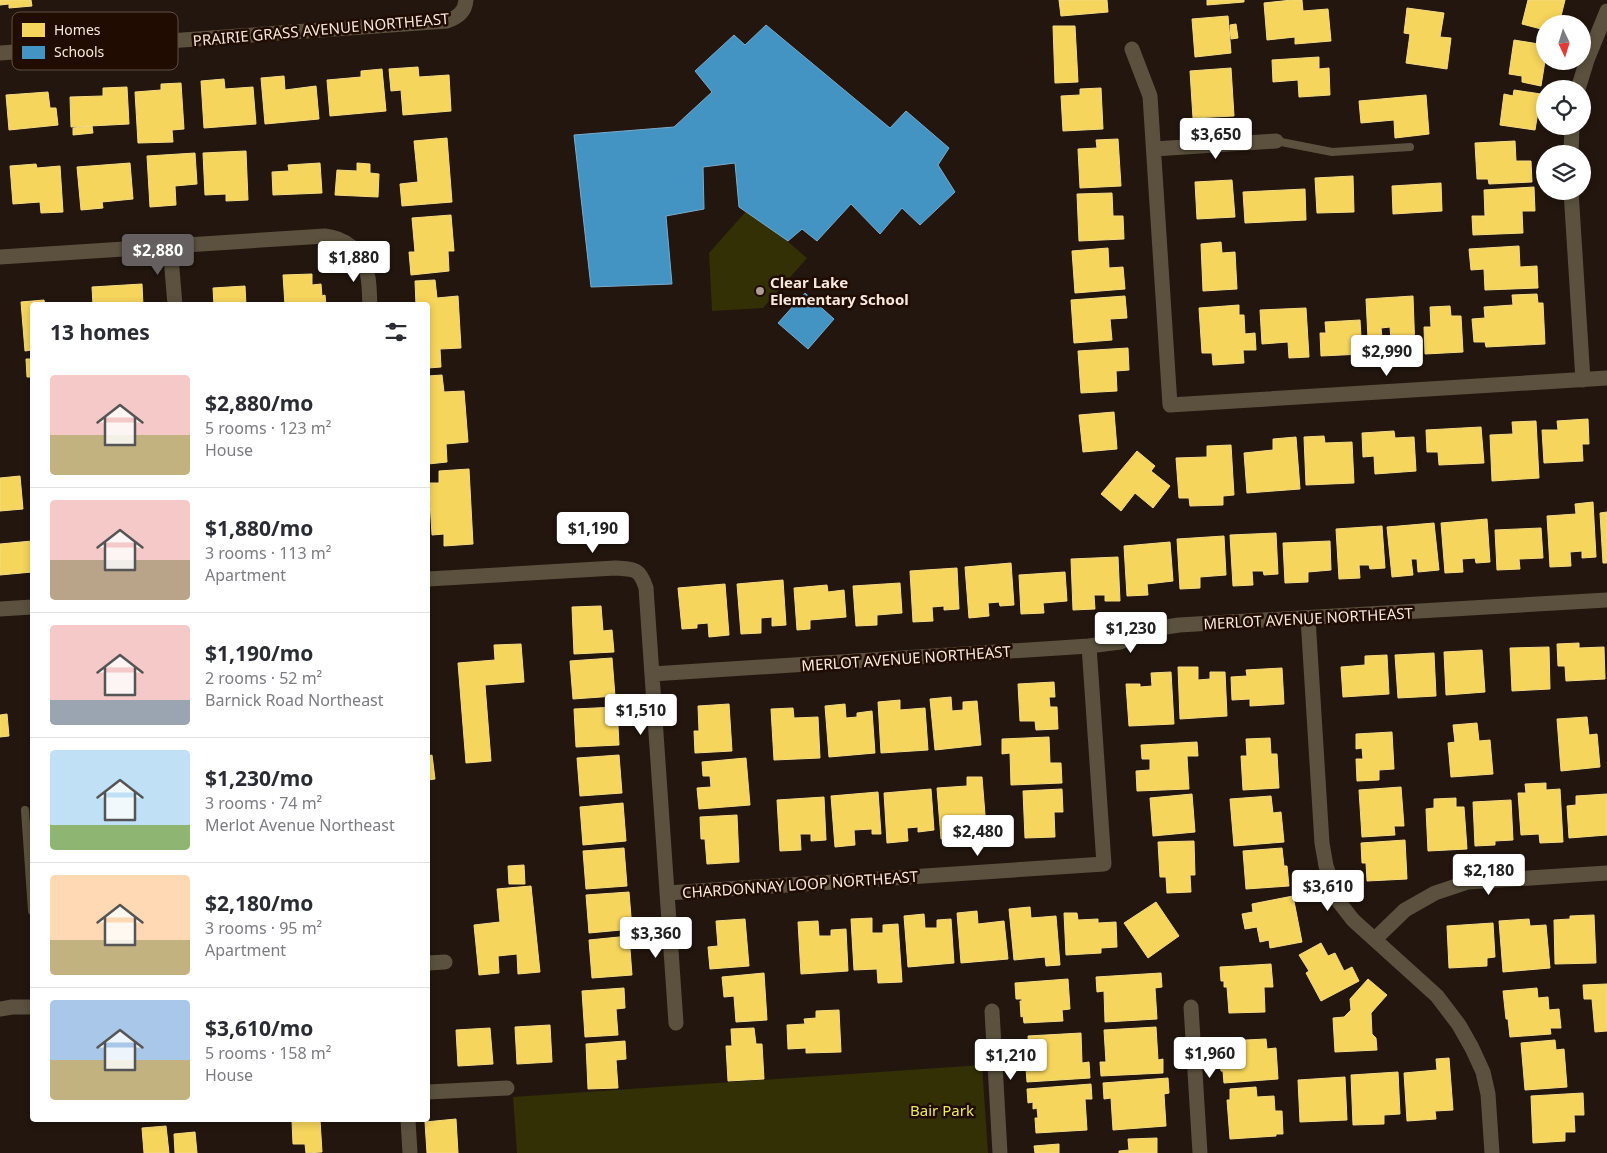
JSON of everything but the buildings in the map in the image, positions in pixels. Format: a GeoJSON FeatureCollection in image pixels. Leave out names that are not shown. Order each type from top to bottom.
{"type":"FeatureCollection","features":[{"type":"Feature","properties":{"kind":"street","name":"PRAIRIE GRASS AVENUE NORTHEAST"},"geometry":{"type":"LineString","coordinates":[[178,40],[447,21],[456,18],[464,7]]}},
{"type":"Feature","properties":{"kind":"street"},"geometry":{"type":"LineString","coordinates":[[1581,80],[1607,12]]}},
{"type":"Feature","properties":{"kind":"street"},"geometry":{"type":"LineString","coordinates":[[1132,49],[1150,96],[1170,405],[1607,378]]}},
{"type":"Feature","properties":{"kind":"street"},"geometry":{"type":"LineString","coordinates":[[1154,149],[1276,141]]}},
{"type":"Feature","properties":{"kind":"street"},"geometry":{"type":"LineString","coordinates":[[1572,200],[1583,380]]}},
{"type":"Feature","properties":{"kind":"street"},"geometry":{"type":"LineString","coordinates":[[0,257],[170,245],[334,237],[342,240],[358,254],[366,269],[370,302]]}},
{"type":"Feature","properties":{"kind":"street"},"geometry":{"type":"LineString","coordinates":[[170,245],[175,302]]}},
{"type":"Feature","properties":{"kind":"street"},"geometry":{"type":"LineString","coordinates":[[430,579],[616,568],[631,569],[639,572],[646,588],[676,1023]]}},
{"type":"Feature","properties":{"kind":"street","name":"MERLOT AVENUE NORTHEAST"},"geometry":{"type":"LineString","coordinates":[[652,674],[1090,646],[1120,642],[1153,629],[1179,625],[1607,600]]}},
{"type":"Feature","properties":{"kind":"street"},"geometry":{"type":"LineString","coordinates":[[0,609],[30,607]]}},
{"type":"Feature","properties":{"kind":"street"},"geometry":{"type":"LineString","coordinates":[[1308,618],[1322,843],[1326,866],[1339,902],[1353,920],[1437,996],[1459,1025],[1483,1072],[1488,1094],[1492,1153]]}},
{"type":"Feature","properties":{"kind":"street","name":"CHARDONNAY LOOP NORTHEAST"},"geometry":{"type":"LineString","coordinates":[[667,893],[1104,864],[1090,646]]}},
{"type":"Feature","properties":{"kind":"street"},"geometry":{"type":"LineString","coordinates":[[1375,939],[1405,910],[1434,893],[1468,882],[1607,873]]}},
{"type":"Feature","properties":{"kind":"street"},"geometry":{"type":"LineString","coordinates":[[430,963],[445,962]]}},
{"type":"Feature","properties":{"kind":"street"},"geometry":{"type":"LineString","coordinates":[[0,1009],[12,1007],[30,1008]]}},
{"type":"Feature","properties":{"kind":"street"},"geometry":{"type":"LineString","coordinates":[[1191,1007],[1200,1153]]}},
{"type":"Feature","properties":{"kind":"street"},"geometry":{"type":"LineString","coordinates":[[992,1011],[1000,1153]]}},
{"type":"Feature","properties":{"kind":"street"},"geometry":{"type":"LineString","coordinates":[[430,1092],[507,1088]]}},
{"type":"Feature","properties":{"kind":"street"},"geometry":{"type":"LineString","coordinates":[[408,1122],[410,1153]]}},
{"type":"Feature","properties":{"kind":"lane"},"geometry":{"type":"LineString","coordinates":[[1276,141],[1332,152],[1410,148]]}},
{"type":"Feature","properties":{"kind":"lane"},"geometry":{"type":"LineString","coordinates":[[25,810],[30,882]]}},
{"type":"Feature","properties":{"kind":"green space"},"geometry":{"type":"Polygon","coordinates":[[[749,208],[807,258],[763,308],[712,311],[709,253],[749,208]]]}},
{"type":"Feature","properties":{"kind":"green space","name":"Bair Park"},"geometry":{"type":"Polygon","coordinates":[[[982,1065],[988,1153],[517,1153],[513,1097],[982,1065]]]}},
{"type":"Feature","properties":{"kind":"place","name":"Clear Lake Elementary School"},"geometry":{"type":"Point","coordinates":[760,291]}}]}
